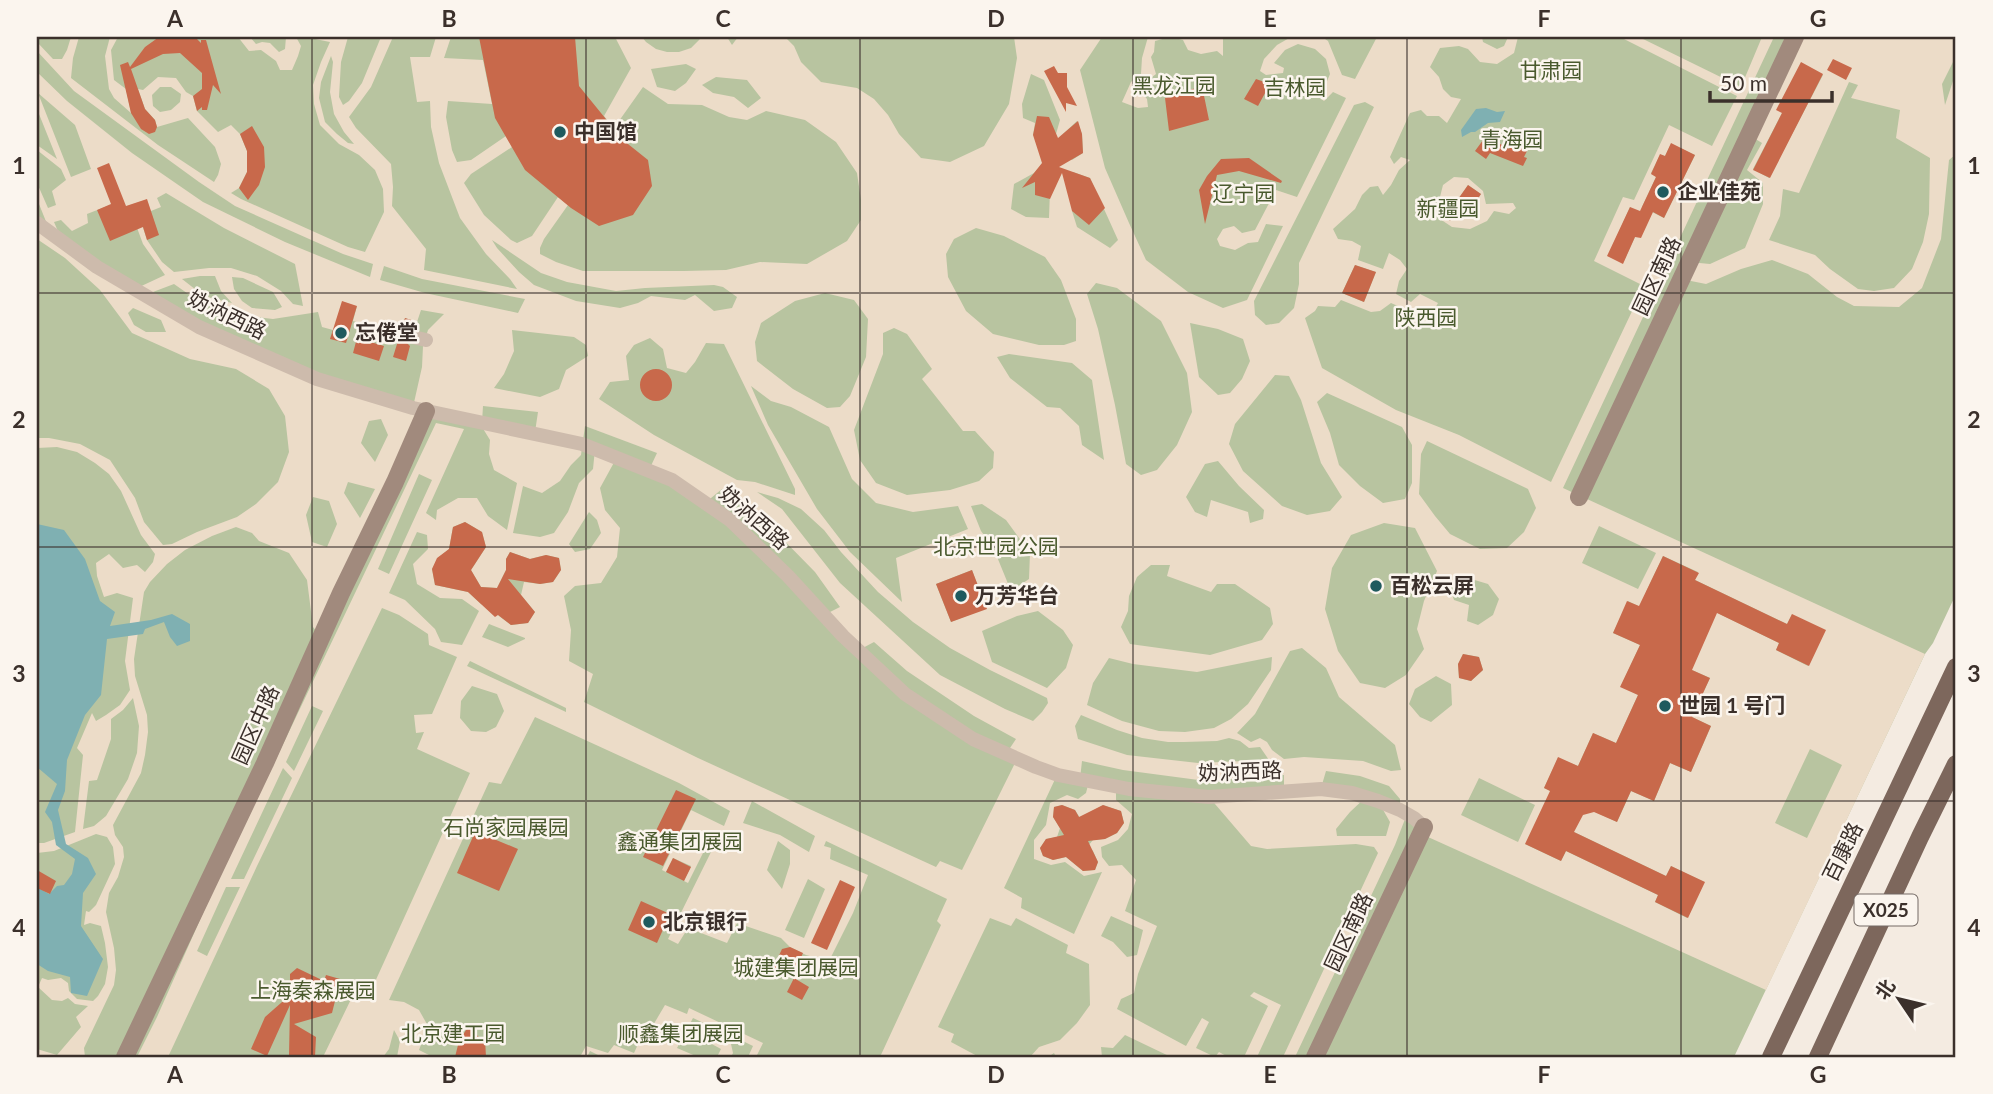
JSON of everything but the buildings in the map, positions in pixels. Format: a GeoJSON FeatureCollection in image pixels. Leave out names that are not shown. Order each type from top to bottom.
{"type":"FeatureCollection","features":[{"type":"Feature","properties":{"kind":"main road","name":"百康路"},"geometry":{"type":"LineString","coordinates":[[1771,1057],[1956,667]]}},
{"type":"Feature","properties":{"kind":"main road","name":"X025"},"geometry":{"type":"LineString","coordinates":[[1818,1057],[1956,764]]}},
{"type":"Feature","properties":{"kind":"street","name":"园区南路"},"geometry":{"type":"LineString","coordinates":[[1579,497],[1795,37]]}},
{"type":"Feature","properties":{"kind":"street","name":"妫汭西路"},"geometry":{"type":"LineString","coordinates":[[37,223],[97,267],[199,327],[317,379],[426,411],[582,444],[672,480],[730,520],[788,576],[843,636],[905,694],[973,739],[1036,767],[1058,775],[1129,789],[1209,797],[1321,789],[1352,793],[1400,810],[1423,827]]}},
{"type":"Feature","properties":{"kind":"street","name":"园区中路"},"geometry":{"type":"LineString","coordinates":[[125,1057],[426,411]]}},
{"type":"Feature","properties":{"kind":"street","name":"园区南路"},"geometry":{"type":"LineString","coordinates":[[1315,1057],[1423,827]]}},
{"type":"Feature","properties":{"kind":"green space","name":"北京世园公园"},"geometry":{"type":"Polygon","coordinates":[[[37,37],[1956,37],[1956,594],[1734,1057],[37,1057],[37,37]]]}},
{"type":"Feature","properties":{"kind":"shaded area"},"geometry":{"type":"Polygon","coordinates":[[[71,37],[79,37],[71,78],[158,145],[214,182],[221,164],[215,147],[188,118],[157,127],[155,120],[145,109],[138,89],[143,90],[158,77],[176,78],[186,92],[193,96],[197,111],[218,132],[231,125],[240,134],[247,151],[247,172],[239,188],[231,193],[348,247],[365,252],[384,212],[383,189],[375,170],[359,155],[339,144],[320,125],[314,104],[313,85],[330,42],[311,37],[348,37],[341,62],[339,97],[343,105],[362,83],[381,37],[393,37],[371,87],[349,117],[356,128],[391,164],[392,206],[426,249],[424,270],[517,289],[486,254],[460,218],[439,163],[431,127],[430,101],[417,102],[410,57],[430,57],[436,37],[451,37],[444,58],[483,60],[492,104],[448,101],[446,117],[457,162],[471,160],[506,136],[512,147],[471,174],[464,183],[484,215],[517,243],[532,236],[558,197],[568,205],[544,239],[540,254],[583,271],[684,271],[726,270],[760,262],[807,264],[847,241],[861,220],[857,173],[836,142],[805,120],[766,111],[747,120],[729,117],[702,105],[668,104],[643,87],[614,128],[604,116],[631,68],[615,37],[642,37],[656,49],[679,52],[691,48],[702,37],[727,37],[732,45],[738,37],[785,37],[794,46],[801,62],[821,82],[857,88],[874,99],[899,134],[921,158],[950,162],[984,146],[1009,104],[1017,58],[1014,37],[1102,37],[1080,70],[1105,168],[1129,223],[1146,260],[1188,292],[1223,308],[1247,300],[1283,226],[1266,224],[1258,242],[1248,243],[1235,250],[1220,246],[1217,239],[1223,229],[1234,226],[1242,233],[1255,230],[1276,190],[1297,197],[1346,98],[1333,92],[1324,101],[1320,98],[1330,74],[1326,59],[1315,49],[1298,44],[1285,50],[1274,63],[1284,68],[1283,73],[1266,75],[1260,71],[1264,59],[1277,45],[1291,37],[1322,37],[1328,41],[1342,75],[1355,79],[1377,37],[1482,37],[1483,42],[1497,49],[1504,46],[1508,37],[1518,37],[1514,53],[1497,64],[1480,62],[1468,49],[1459,46],[1440,48],[1430,67],[1439,77],[1443,89],[1451,97],[1461,99],[1447,123],[1439,116],[1427,116],[1421,110],[1410,113],[1390,157],[1394,164],[1401,157],[1410,160],[1399,170],[1383,195],[1378,186],[1370,187],[1362,195],[1355,209],[1333,229],[1338,239],[1352,241],[1361,246],[1358,260],[1383,269],[1389,253],[1400,260],[1407,269],[1399,281],[1396,294],[1411,302],[1420,294],[1438,303],[1426,325],[1405,320],[1407,310],[1391,303],[1380,311],[1371,312],[1341,300],[1335,307],[1318,306],[1305,318],[1322,368],[1396,410],[1459,435],[1551,482],[1644,286],[1594,261],[1623,197],[1634,200],[1669,125],[1712,146],[1737,96],[1620,37],[1639,37],[1741,87],[1762,37],[1774,37],[1563,488],[1925,654],[1766,990],[1428,837],[1407,814],[1295,1057],[1283,1057],[1378,853],[1374,847],[1356,844],[1267,849],[1251,846],[1209,797],[1284,791],[1284,775],[1206,781],[1123,770],[1082,761],[1080,779],[1057,775],[1004,888],[1022,898],[1021,908],[1074,934],[1102,872],[1084,876],[1065,862],[1051,865],[1034,859],[1034,840],[1046,825],[1050,803],[1067,795],[1078,799],[1086,793],[1089,781],[1116,786],[1116,800],[1132,814],[1128,829],[1118,840],[1101,847],[1102,857],[1109,866],[1122,865],[1136,880],[1125,911],[1157,926],[1138,974],[1134,993],[1121,999],[1117,1009],[1186,1046],[1202,1018],[1209,1022],[1196,1048],[1215,1057],[1171,1057],[1125,1035],[1113,1048],[1101,1047],[1102,1057],[1056,1057],[1054,1053],[1048,1057],[1030,1057],[1039,1047],[1060,1040],[1090,1005],[1089,964],[1066,953],[1068,945],[1016,918],[1011,926],[990,918],[938,1027],[954,1034],[951,1042],[979,1057],[880,1057],[941,925],[937,921],[947,899],[826,841],[824,846],[831,848],[830,859],[868,875],[829,961],[806,955],[790,947],[781,938],[737,923],[727,943],[688,928],[678,944],[668,939],[711,852],[705,849],[688,883],[684,881],[691,866],[673,858],[666,872],[662,870],[691,810],[724,826],[730,811],[679,783],[535,717],[501,784],[489,782],[389,1000],[404,1002],[419,1010],[428,1026],[419,1050],[433,1057],[397,1057],[400,1041],[394,1030],[389,1049],[383,1057],[323,1057],[355,991],[369,995],[470,773],[417,749],[424,732],[416,733],[414,715],[432,714],[457,657],[429,645],[428,634],[399,615],[382,608],[168,1057],[137,1057],[436,423],[464,429],[426,513],[436,520],[437,510],[458,498],[477,498],[488,516],[507,530],[517,483],[494,470],[489,454],[490,440],[482,427],[426,411],[321,637],[313,627],[307,580],[289,553],[259,541],[252,533],[236,527],[185,550],[150,582],[144,592],[134,659],[135,676],[147,715],[145,755],[141,773],[113,825],[115,835],[123,847],[124,857],[118,877],[109,893],[106,912],[114,948],[114,985],[84,1048],[85,1057],[37,1057],[37,1049],[57,1055],[81,1027],[76,1017],[88,1006],[75,1004],[68,998],[62,1001],[52,1000],[38,987],[42,978],[61,978],[68,983],[69,991],[77,999],[93,1001],[105,984],[108,967],[101,926],[90,923],[84,925],[86,911],[89,912],[96,905],[115,864],[113,847],[107,837],[96,834],[54,851],[37,853],[37,843],[75,832],[83,755],[77,748],[92,713],[96,721],[106,715],[120,705],[130,690],[125,661],[133,598],[117,593],[104,597],[96,563],[109,554],[123,568],[137,565],[145,572],[153,562],[155,554],[141,535],[121,491],[109,474],[77,452],[57,447],[37,448],[37,438],[80,444],[110,460],[135,498],[144,522],[163,545],[172,544],[237,517],[256,504],[278,482],[289,452],[285,416],[269,389],[236,369],[190,359],[132,333],[100,290],[65,258],[37,239],[37,223],[51,234],[37,199],[37,183],[48,208],[56,205],[52,191],[66,180],[61,169],[37,150],[37,145],[57,159],[37,109],[37,72],[67,101],[132,153],[203,202],[285,242],[370,277],[373,264],[343,254],[235,206],[199,182],[74,91],[37,51],[37,42],[53,59],[62,59],[71,37]],[[331,56],[321,82],[319,98],[325,122],[348,143],[354,144],[334,114],[330,92],[333,62],[331,56]],[[686,64],[651,69],[657,87],[675,91],[686,83],[696,69],[686,64]],[[1031,74],[1022,104],[1023,118],[1035,123],[1033,135],[1051,142],[1060,120],[1044,80],[1031,74]],[[716,77],[702,85],[713,93],[734,97],[748,108],[761,98],[747,80],[716,77]],[[160,87],[152,95],[153,106],[160,112],[171,110],[180,102],[181,94],[171,87],[160,87]],[[38,93],[71,177],[91,169],[75,125],[38,93]],[[1365,102],[1354,105],[1254,301],[1255,315],[1266,325],[1279,323],[1294,308],[1299,284],[1299,263],[1374,107],[1365,102]],[[1077,121],[1063,134],[1061,151],[1072,160],[1083,153],[1082,134],[1077,121]],[[1671,144],[1665,156],[1660,155],[1651,173],[1656,177],[1642,207],[1664,218],[1695,155],[1671,144]],[[1051,163],[1041,165],[1034,173],[1014,184],[1011,209],[1026,217],[1049,218],[1051,163]],[[1073,172],[1072,211],[1077,227],[1110,248],[1118,240],[1090,178],[1073,172]],[[166,193],[157,198],[161,207],[151,211],[135,203],[147,240],[162,262],[174,272],[231,268],[257,276],[281,291],[293,304],[303,306],[295,264],[224,228],[166,193]],[[110,205],[87,214],[88,223],[72,231],[61,220],[54,222],[63,243],[135,289],[165,275],[143,244],[133,217],[110,205]],[[1630,207],[1608,256],[1623,263],[1635,237],[1630,207]],[[976,228],[954,239],[946,254],[948,277],[966,311],[993,334],[1039,345],[1064,345],[1076,341],[1076,319],[1061,280],[1045,257],[1004,236],[976,228]],[[492,240],[534,285],[576,301],[620,308],[651,296],[685,300],[695,295],[714,311],[732,308],[737,297],[723,287],[714,285],[616,291],[567,282],[541,273],[492,240]],[[1355,265],[1342,293],[1364,302],[1376,272],[1355,265]],[[384,266],[380,280],[425,293],[518,313],[525,299],[422,279],[384,266]],[[215,276],[182,279],[200,293],[232,303],[221,291],[215,276]],[[232,277],[234,289],[242,301],[252,308],[275,310],[282,307],[273,292],[243,278],[232,277]],[[1096,283],[1087,294],[1098,329],[1126,464],[1141,475],[1157,470],[1177,445],[1192,412],[1187,373],[1161,321],[1117,288],[1096,283]],[[174,284],[145,295],[317,379],[413,407],[422,367],[423,346],[428,330],[444,314],[421,310],[417,322],[405,318],[400,335],[353,321],[357,306],[333,330],[322,327],[318,312],[273,319],[225,313],[194,298],[174,284]],[[825,293],[795,301],[761,323],[755,342],[757,361],[793,389],[827,408],[840,407],[850,396],[866,357],[868,319],[854,300],[825,293]],[[133,308],[128,313],[134,325],[146,332],[166,332],[161,320],[133,308]],[[1190,323],[1199,377],[1218,395],[1230,393],[1242,379],[1250,361],[1243,339],[1218,329],[1190,323]],[[894,328],[883,333],[883,354],[854,430],[860,460],[876,483],[907,495],[950,490],[979,481],[993,468],[994,452],[975,431],[963,431],[922,379],[932,369],[907,334],[894,328]],[[512,330],[514,351],[504,374],[494,388],[540,397],[559,389],[566,370],[588,356],[586,345],[574,337],[512,330]],[[650,338],[634,345],[626,356],[629,380],[610,382],[599,399],[654,435],[737,480],[755,482],[795,495],[795,489],[724,344],[706,343],[686,373],[667,368],[663,349],[650,338]],[[1009,354],[997,357],[1010,378],[1047,407],[1060,408],[1079,426],[1082,445],[1104,460],[1092,380],[1072,363],[1009,354]],[[1275,375],[1235,424],[1229,444],[1243,471],[1282,506],[1307,515],[1330,511],[1342,497],[1321,463],[1301,400],[1289,376],[1275,375]],[[751,386],[768,425],[817,509],[850,552],[902,602],[896,558],[968,529],[958,506],[913,512],[876,503],[852,479],[829,427],[791,407],[771,401],[751,386]],[[1327,393],[1317,402],[1339,465],[1360,486],[1383,503],[1405,499],[1412,483],[1412,445],[1402,427],[1327,393]],[[483,406],[482,422],[535,432],[538,412],[483,406]],[[381,419],[369,421],[361,443],[375,462],[388,435],[381,419]],[[585,426],[581,455],[560,481],[542,493],[523,486],[513,533],[540,537],[554,533],[568,512],[579,483],[593,469],[595,449],[617,457],[600,488],[605,510],[620,528],[617,557],[601,583],[575,586],[564,596],[571,630],[569,661],[593,674],[584,702],[698,758],[936,867],[940,861],[962,870],[1017,759],[1006,754],[1016,739],[974,716],[907,671],[874,642],[859,650],[824,615],[840,607],[815,572],[763,519],[722,489],[705,503],[649,470],[657,453],[585,426]],[[1427,441],[1421,454],[1419,494],[1450,534],[1480,549],[1507,548],[1524,532],[1536,508],[1528,489],[1427,441]],[[1218,461],[1205,464],[1186,497],[1195,512],[1207,517],[1211,500],[1248,512],[1250,523],[1263,519],[1264,510],[1218,461]],[[419,474],[378,569],[389,574],[432,480],[419,474]],[[348,482],[344,493],[360,518],[375,489],[348,482]],[[757,492],[782,509],[840,583],[940,675],[1033,721],[1048,703],[1047,698],[950,648],[913,622],[878,592],[824,530],[801,509],[757,492]],[[313,497],[306,515],[312,542],[327,547],[337,524],[329,501],[313,497]],[[982,504],[971,506],[981,531],[993,547],[1011,591],[1029,579],[1030,553],[1006,520],[982,504]],[[589,512],[569,544],[575,552],[590,549],[601,533],[597,520],[589,512]],[[465,522],[453,527],[449,549],[438,558],[432,569],[435,585],[468,592],[511,625],[528,623],[535,612],[521,595],[524,582],[553,582],[561,570],[559,558],[546,555],[530,559],[510,552],[506,559],[506,570],[497,588],[481,587],[471,570],[486,547],[482,532],[465,522]],[[1384,523],[1351,535],[1332,568],[1325,609],[1338,651],[1360,683],[1385,688],[1406,675],[1424,649],[1417,629],[1424,601],[1437,571],[1415,528],[1384,523]],[[1599,526],[1582,563],[1638,589],[1656,553],[1599,526]],[[417,532],[389,593],[405,600],[435,629],[441,642],[462,645],[479,611],[462,599],[440,598],[417,584],[413,564],[428,549],[427,535],[417,532]],[[1663,556],[1646,592],[1687,598],[1779,643],[1776,650],[1808,666],[1792,614],[1787,624],[1695,580],[1698,572],[1663,556]],[[1151,565],[1137,577],[1129,596],[1128,611],[1121,627],[1130,644],[1210,655],[1262,640],[1273,624],[1270,608],[1235,584],[1217,584],[1211,592],[1167,576],[1170,565],[1151,565]],[[972,570],[936,584],[951,622],[986,608],[972,570]],[[1468,578],[1449,586],[1454,600],[1469,605],[1467,621],[1478,625],[1493,615],[1499,599],[1488,584],[1468,578]],[[1628,601],[1613,633],[1640,645],[1621,686],[1638,695],[1616,743],[1593,733],[1578,766],[1558,758],[1544,788],[1617,822],[1631,791],[1654,801],[1670,763],[1691,772],[1711,726],[1692,717],[1710,678],[1692,670],[1646,610],[1628,601]],[[1038,611],[1017,616],[982,631],[992,662],[1047,688],[1066,668],[1073,645],[1063,630],[1038,611]],[[489,624],[482,637],[508,647],[525,639],[525,638],[489,624]],[[1302,648],[1290,651],[1255,714],[1237,733],[1251,742],[1260,738],[1267,742],[1272,750],[1284,759],[1304,757],[1363,761],[1391,771],[1401,770],[1395,745],[1339,697],[1326,668],[1302,648]],[[1463,654],[1458,664],[1459,678],[1471,681],[1483,670],[1479,657],[1463,654]],[[1272,657],[1197,672],[1133,664],[1109,658],[1093,683],[1087,705],[1122,721],[1159,731],[1185,732],[1214,728],[1231,719],[1248,704],[1271,670],[1272,657]],[[470,661],[467,666],[566,712],[566,708],[470,661]],[[1436,676],[1415,689],[1409,704],[1420,717],[1431,722],[1452,705],[1451,684],[1436,676]],[[472,686],[461,701],[460,718],[471,731],[486,732],[496,727],[504,711],[497,694],[472,686]],[[133,698],[111,719],[111,739],[97,780],[89,781],[83,829],[94,826],[106,816],[128,779],[137,753],[139,726],[133,698]],[[312,706],[286,762],[294,771],[323,711],[312,706]],[[1081,715],[1075,726],[1078,739],[1127,755],[1198,763],[1269,760],[1260,747],[1249,748],[1240,741],[1229,738],[1217,741],[1168,742],[1142,738],[1081,715]],[[1810,749],[1775,823],[1807,838],[1842,765],[1810,749]],[[283,768],[231,879],[244,879],[292,778],[283,768]],[[1326,771],[1321,788],[1366,797],[1336,829],[1337,836],[1386,836],[1390,822],[1378,801],[1400,809],[1400,799],[1389,786],[1360,776],[1326,771]],[[1479,778],[1461,815],[1518,842],[1535,805],[1479,778]],[[752,801],[743,823],[780,835],[809,852],[815,836],[752,801]],[[1062,805],[1054,807],[1053,817],[1060,828],[1057,837],[1046,839],[1040,848],[1043,856],[1053,860],[1066,857],[1083,871],[1095,870],[1098,862],[1088,846],[1093,840],[1105,839],[1117,833],[1124,823],[1121,811],[1103,805],[1080,818],[1075,810],[1062,805]],[[1574,832],[1525,844],[1561,861],[1566,851],[1658,895],[1655,902],[1687,918],[1704,882],[1671,866],[1666,876],[1574,832]],[[778,841],[767,870],[782,889],[790,864],[790,850],[778,841]],[[808,879],[785,930],[804,938],[825,889],[808,879]],[[226,887],[197,951],[207,956],[240,887],[226,887]],[[1111,916],[1101,936],[1113,942],[1127,957],[1137,955],[1143,930],[1111,916]]]}},
{"type":"Feature","properties":{"kind":"shaded area"},"geometry":{"type":"Polygon","coordinates":[[[110,37],[118,37],[111,50],[114,80],[126,89],[131,113],[114,98],[109,89],[105,56],[110,37]]]}},
{"type":"Feature","properties":{"kind":"shaded area"},"geometry":{"type":"Polygon","coordinates":[[[238,37],[250,37],[256,44],[270,43],[279,52],[285,49],[286,37],[296,37],[301,46],[292,70],[280,70],[276,61],[261,50],[249,51],[238,37]]]}},
{"type":"Feature","properties":{"kind":"shaded area"},"geometry":{"type":"Polygon","coordinates":[[[1148,37],[1170,37],[1155,41],[1151,57],[1156,74],[1138,88],[1147,99],[1148,107],[1138,108],[1122,102],[1131,82],[1141,74],[1148,37]]]}},
{"type":"Feature","properties":{"kind":"shaded area"},"geometry":{"type":"Polygon","coordinates":[[[1171,37],[1223,37],[1223,56],[1217,51],[1201,54],[1188,50],[1183,40],[1171,37]]]}},
{"type":"Feature","properties":{"kind":"shaded area"},"geometry":{"type":"Polygon","coordinates":[[[1794,37],[1956,37],[1956,56],[1942,84],[1945,105],[1956,72],[1956,154],[1949,160],[1941,239],[1922,288],[1899,307],[1854,306],[1837,297],[1808,274],[1772,260],[1741,269],[1706,284],[1681,279],[1689,262],[1710,264],[1745,248],[1763,204],[1763,183],[1747,170],[1762,143],[1749,135],[1794,37]],[[1801,63],[1782,113],[1753,169],[1769,178],[1823,75],[1801,63]],[[1849,82],[1799,193],[1783,189],[1780,216],[1769,240],[1815,255],[1858,289],[1874,291],[1894,288],[1912,269],[1923,242],[1929,214],[1930,158],[1896,138],[1900,110],[1851,98],[1858,85],[1849,82]]]}},
{"type":"Feature","properties":{"kind":"shaded area"},"geometry":{"type":"Polygon","coordinates":[[[1454,177],[1468,178],[1483,191],[1486,204],[1513,203],[1516,208],[1509,214],[1494,211],[1487,221],[1470,229],[1452,227],[1437,217],[1443,185],[1454,177]],[[1468,185],[1456,202],[1449,198],[1439,213],[1450,221],[1459,209],[1467,214],[1481,194],[1468,185]]]}},
{"type":"Feature","properties":{"kind":"shaded area"},"geometry":{"type":"Polygon","coordinates":[[[1254,992],[1281,1005],[1257,1057],[1244,1057],[1268,1006],[1250,996],[1254,992]]]}},
{"type":"Feature","properties":{"kind":"shaded area"},"geometry":{"type":"Polygon","coordinates":[[[665,1005],[687,1014],[689,1008],[763,1043],[756,1057],[748,1057],[753,1046],[714,1027],[710,1033],[731,1044],[733,1053],[731,1057],[717,1057],[721,1049],[708,1042],[703,1033],[708,1025],[693,1018],[677,1048],[698,1057],[602,1057],[590,1051],[587,1057],[580,1057],[586,1046],[608,1053],[614,1045],[634,1053],[647,1025],[652,1027],[665,1005]]]}},
{"type":"Feature","properties":{"kind":"shaded area"},"geometry":{"type":"Polygon","coordinates":[[[1219,1052],[1228,1057],[1215,1057],[1219,1052]]]}},
{"type":"Feature","properties":{"kind":"water"},"geometry":{"type":"Polygon","coordinates":[[[1486,108],[1497,112],[1505,111],[1500,122],[1488,123],[1462,137],[1461,130],[1476,109],[1486,108]]]}},
{"type":"Feature","properties":{"kind":"water"},"geometry":{"type":"Polygon","coordinates":[[[37,524],[64,530],[85,559],[100,601],[115,612],[110,626],[172,614],[190,624],[190,641],[177,646],[164,622],[145,629],[143,634],[107,639],[101,695],[85,715],[67,760],[65,791],[58,810],[66,844],[88,858],[96,874],[83,893],[81,926],[103,959],[87,996],[71,993],[70,977],[48,971],[37,964],[37,887],[49,894],[57,886],[64,885],[72,874],[75,859],[56,845],[52,822],[45,812],[57,784],[37,767],[37,524]]]}},
{"type":"Feature","properties":{"kind":"place","name":"中国馆"},"geometry":{"type":"Point","coordinates":[560,132]}},
{"type":"Feature","properties":{"kind":"place","name":"企业佳苑"},"geometry":{"type":"Point","coordinates":[1663,192]}},
{"type":"Feature","properties":{"kind":"place","name":"忘倦堂"},"geometry":{"type":"Point","coordinates":[341,333]}},
{"type":"Feature","properties":{"kind":"place","name":"百松云屏"},"geometry":{"type":"Point","coordinates":[1376,586]}},
{"type":"Feature","properties":{"kind":"place","name":"万芳华台"},"geometry":{"type":"Point","coordinates":[961,596]}},
{"type":"Feature","properties":{"kind":"place","name":"世园 1 号门"},"geometry":{"type":"Point","coordinates":[1665,706]}},
{"type":"Feature","properties":{"kind":"place","name":"北京银行"},"geometry":{"type":"Point","coordinates":[649,922]}},
{"type":"Feature","properties":{"kind":"park label","name":"甘肃园"},"geometry":{"type":"Point","coordinates":[1551,71]}},
{"type":"Feature","properties":{"kind":"park label","name":"黑龙江园"},"geometry":{"type":"Point","coordinates":[1174,86]}},
{"type":"Feature","properties":{"kind":"park label","name":"吉林园"},"geometry":{"type":"Point","coordinates":[1295,88]}},
{"type":"Feature","properties":{"kind":"park label","name":"青海园"},"geometry":{"type":"Point","coordinates":[1512,140]}},
{"type":"Feature","properties":{"kind":"park label","name":"辽宁园"},"geometry":{"type":"Point","coordinates":[1244,194]}},
{"type":"Feature","properties":{"kind":"park label","name":"新疆园"},"geometry":{"type":"Point","coordinates":[1448,209]}},
{"type":"Feature","properties":{"kind":"park label","name":"陕西园"},"geometry":{"type":"Point","coordinates":[1426,318]}},
{"type":"Feature","properties":{"kind":"park label","name":"石尚家园展园"},"geometry":{"type":"Point","coordinates":[506,828]}},
{"type":"Feature","properties":{"kind":"park label","name":"鑫通集团展园"},"geometry":{"type":"Point","coordinates":[680,842]}},
{"type":"Feature","properties":{"kind":"park label","name":"城建集团展园"},"geometry":{"type":"Point","coordinates":[796,968]}},
{"type":"Feature","properties":{"kind":"park label","name":"上海秦森展园"},"geometry":{"type":"Point","coordinates":[313,991]}},
{"type":"Feature","properties":{"kind":"park label","name":"北京建工园"},"geometry":{"type":"Point","coordinates":[453,1034]}},
{"type":"Feature","properties":{"kind":"park label","name":"顺鑫集团展园"},"geometry":{"type":"Point","coordinates":[681,1034]}}]}
